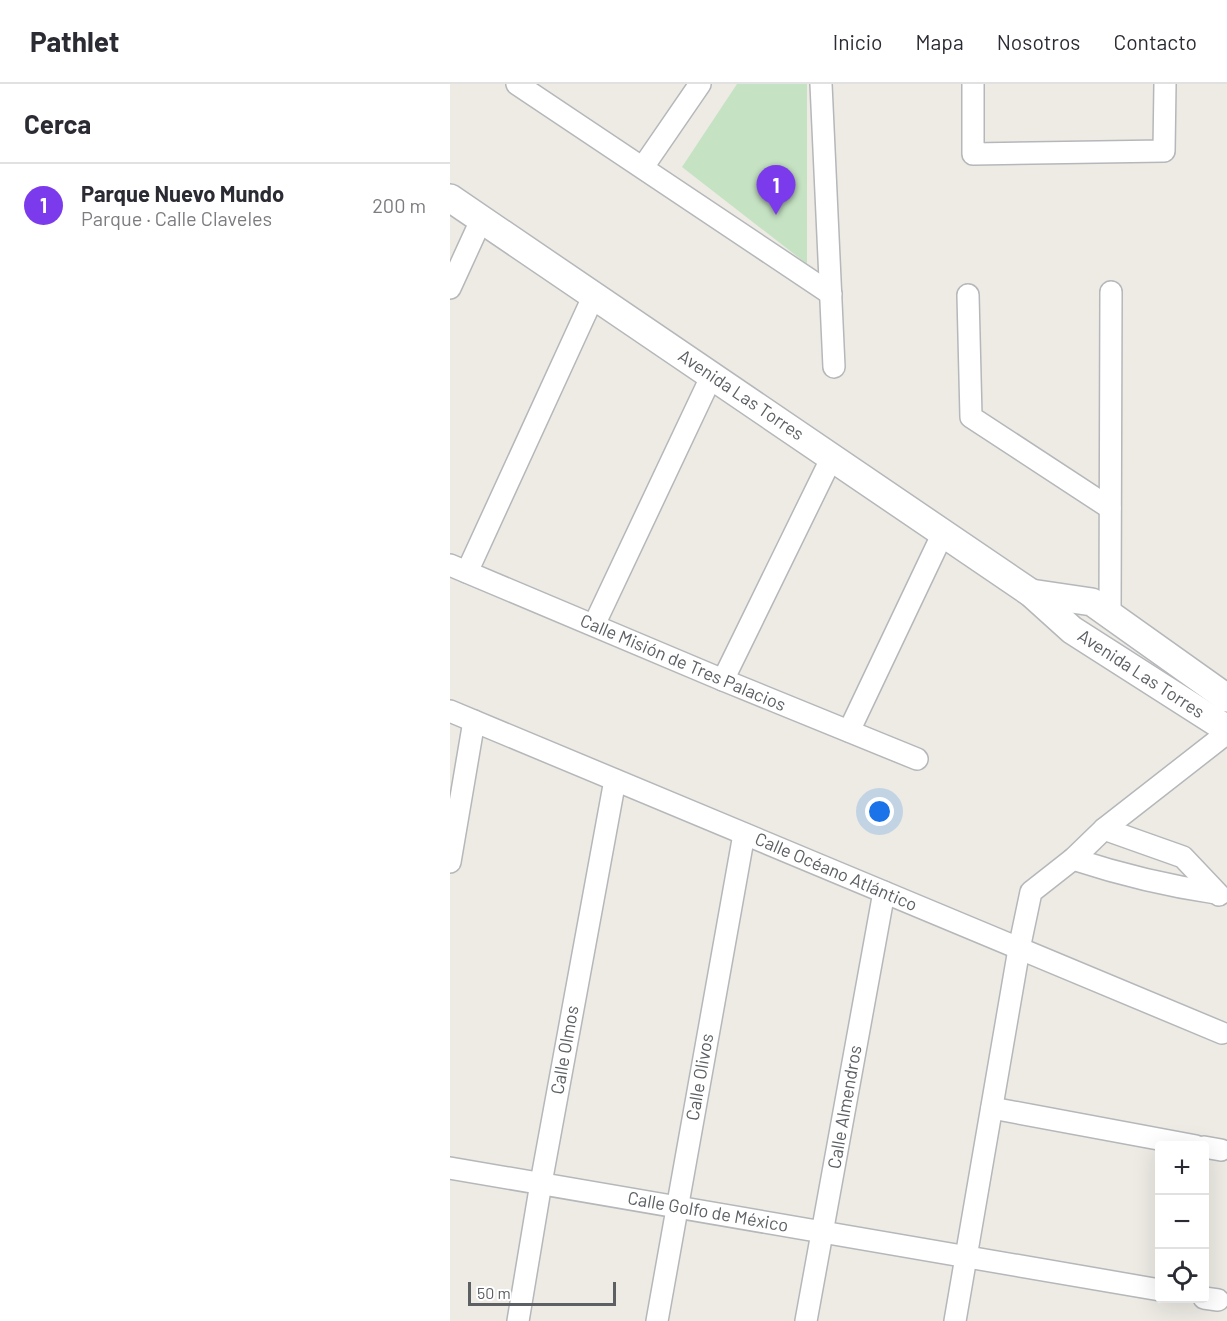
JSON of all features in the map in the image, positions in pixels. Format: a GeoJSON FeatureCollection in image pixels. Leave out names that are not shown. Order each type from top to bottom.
{"type":"FeatureCollection","features":[{"type":"Feature","properties":{"kind":"street"},"geometry":{"type":"LineString","coordinates":[[517,84],[831,294]]}},
{"type":"Feature","properties":{"kind":"street"},"geometry":{"type":"LineString","coordinates":[[643,167],[700,84]]}},
{"type":"Feature","properties":{"kind":"street"},"geometry":{"type":"LineString","coordinates":[[821,84],[834,368]]}},
{"type":"Feature","properties":{"kind":"street"},"geometry":{"type":"LineString","coordinates":[[973,84],[973,154],[1164,151],[1165,84]]}},
{"type":"Feature","properties":{"kind":"street","name":"Avenida Las Torres"},"geometry":{"type":"LineString","coordinates":[[450,198],[1031,593],[1072,630],[1227,731]]}},
{"type":"Feature","properties":{"kind":"street"},"geometry":{"type":"LineString","coordinates":[[450,288],[482,218]]}},
{"type":"Feature","properties":{"kind":"street"},"geometry":{"type":"LineString","coordinates":[[1110,614],[1111,292]]}},
{"type":"Feature","properties":{"kind":"street"},"geometry":{"type":"LineString","coordinates":[[459,568],[594,295]]}},
{"type":"Feature","properties":{"kind":"street"},"geometry":{"type":"LineString","coordinates":[[968,295],[970,417],[1110,508]]}},
{"type":"Feature","properties":{"kind":"street"},"geometry":{"type":"LineString","coordinates":[[594,625],[712,375]]}},
{"type":"Feature","properties":{"kind":"street"},"geometry":{"type":"LineString","coordinates":[[723,680],[832,457]]}},
{"type":"Feature","properties":{"kind":"street"},"geometry":{"type":"LineString","coordinates":[[849,731],[943,533]]}},
{"type":"Feature","properties":{"kind":"street","name":"Calle Misión de Tres Palacios"},"geometry":{"type":"LineString","coordinates":[[459,568],[917,759]]}},
{"type":"Feature","properties":{"kind":"street","name":"Avenida Las Torres"},"geometry":{"type":"LineString","coordinates":[[1031,593],[1092,602],[1227,698]]}},
{"type":"Feature","properties":{"kind":"street","name":"Calle Océano Atlántico"},"geometry":{"type":"LineString","coordinates":[[450,711],[1222,1033]]}},
{"type":"Feature","properties":{"kind":"street"},"geometry":{"type":"LineString","coordinates":[[450,862],[474,721]]}},
{"type":"Feature","properties":{"kind":"street"},"geometry":{"type":"LineString","coordinates":[[955,1321],[1019,949],[1031,892],[1073,859],[1104,829],[1227,731]]}},
{"type":"Feature","properties":{"kind":"street","name":"Calle Olmos"},"geometry":{"type":"LineString","coordinates":[[518,1321],[615,780]]}},
{"type":"Feature","properties":{"kind":"street"},"geometry":{"type":"LineString","coordinates":[[1104,829],[1183,857],[1221,897]]}},
{"type":"Feature","properties":{"kind":"street","name":"Calle Olivos"},"geometry":{"type":"LineString","coordinates":[[657,1321],[744,834]]}},
{"type":"Feature","properties":{"kind":"street"},"geometry":{"type":"LineString","coordinates":[[1073,859],[1221,897]]}},
{"type":"Feature","properties":{"kind":"street","name":"Calle Almendros"},"geometry":{"type":"LineString","coordinates":[[806,1321],[884,892]]}},
{"type":"Feature","properties":{"kind":"street"},"geometry":{"type":"LineString","coordinates":[[992,1108],[1169,1141]]}},
{"type":"Feature","properties":{"kind":"street","name":"Calle Golfo de México"},"geometry":{"type":"LineString","coordinates":[[450,1168],[1155,1289]]}},
{"type":"Feature","properties":{"kind":"green space"},"geometry":{"type":"Polygon","coordinates":[[[737,84],[807,84],[807,264],[682,167],[737,84]]]}},
{"type":"Feature","properties":{"kind":"place","name":"Parque Nuevo Mundo"},"geometry":{"type":"Point","coordinates":[776,215]}}]}
